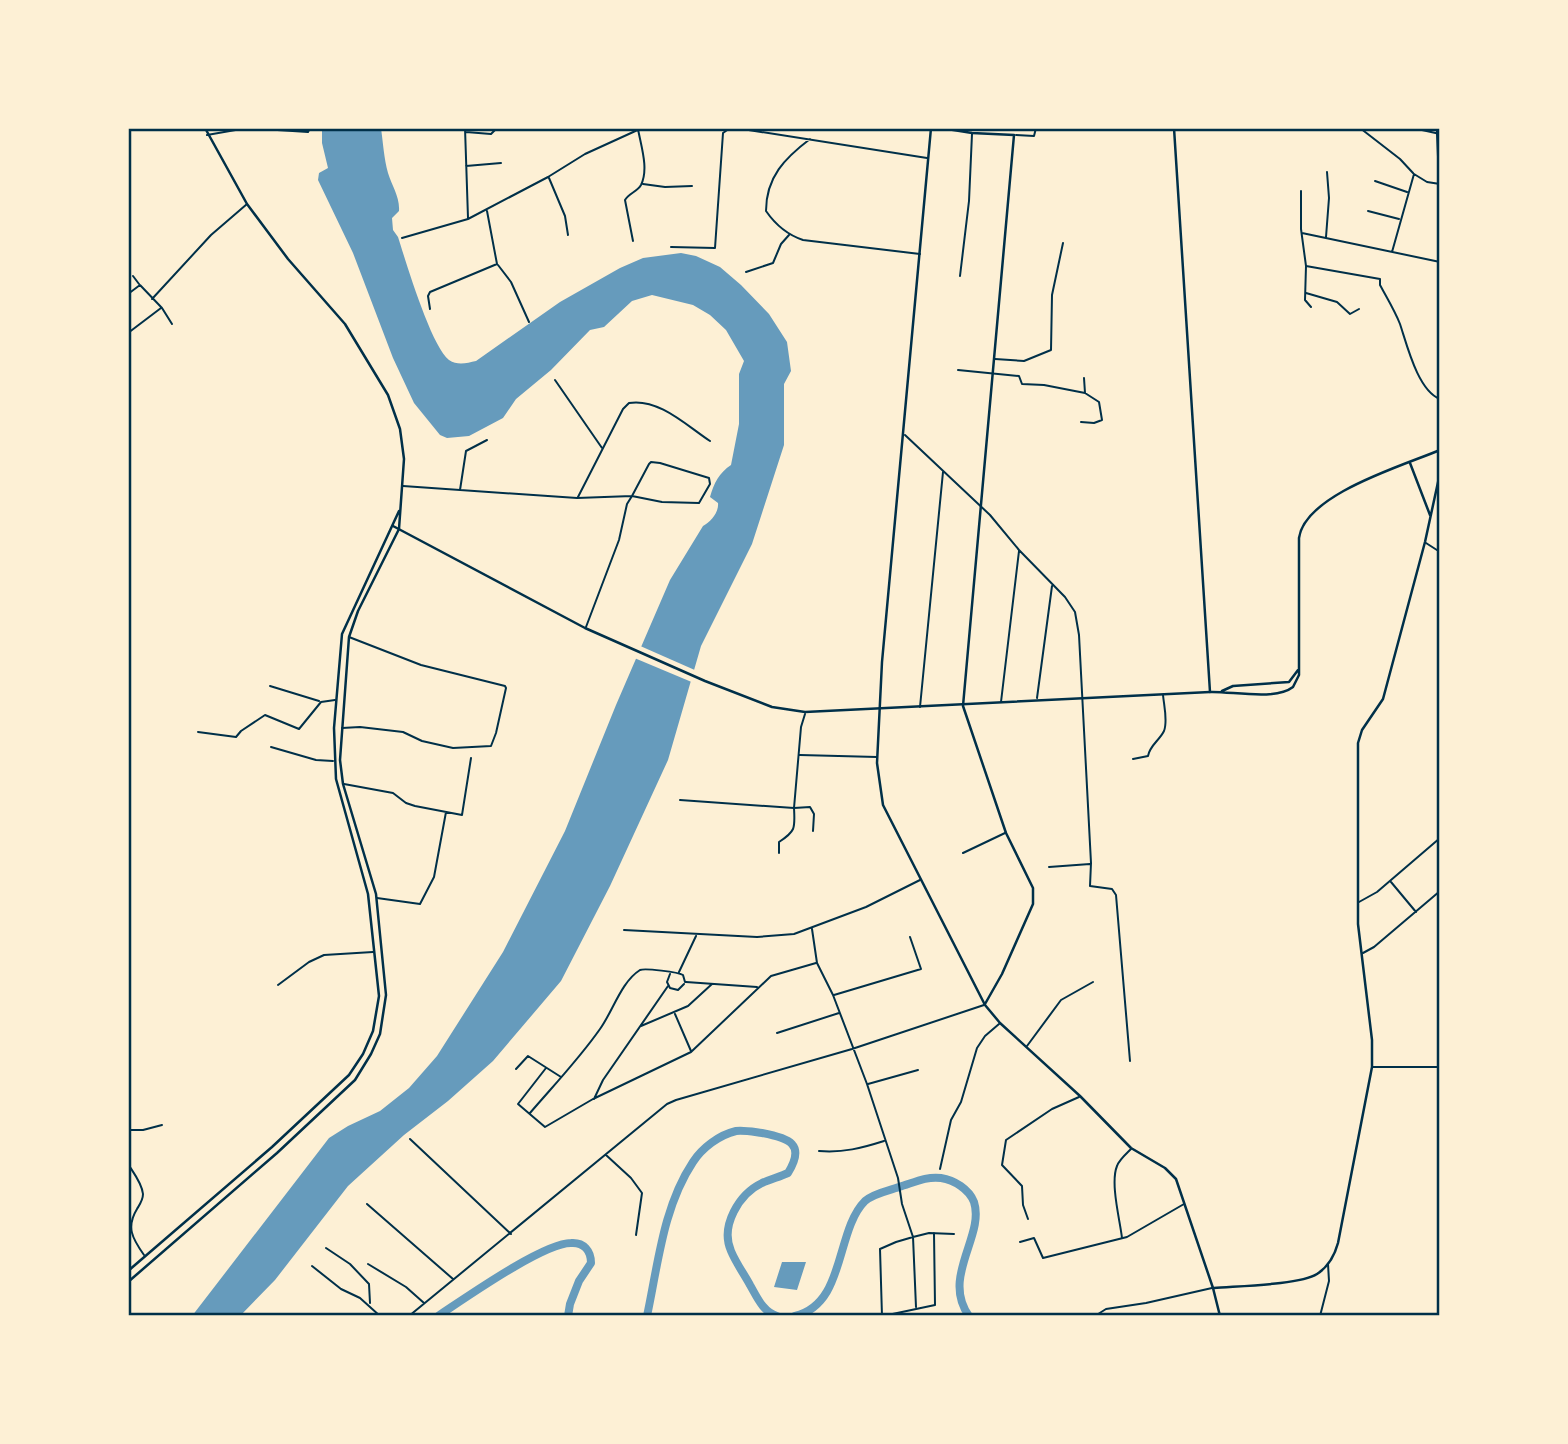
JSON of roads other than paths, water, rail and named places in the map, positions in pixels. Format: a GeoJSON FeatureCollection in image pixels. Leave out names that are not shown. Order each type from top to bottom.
{"type":"FeatureCollection","features":[{"type":"Feature","properties":{"kind":"main road"},"geometry":{"type":"LineString","coordinates":[[128,1282],[277,1153],[355,1080],[380,1034],[386,996],[377,898],[343,784],[340,760],[349,637],[358,611],[399,529],[404,459],[400,429],[388,395],[335,311],[288,258],[247,204],[205,128]]}},
{"type":"Feature","properties":{"kind":"main road"},"geometry":{"type":"LineString","coordinates":[[931,128],[880,708],[877,757],[883,805],[985,1005],[1000,1023],[1080,1096],[1131,1148],[1172,1174],[1185,1203],[1220,1316]]}},
{"type":"Feature","properties":{"kind":"main road"},"geometry":{"type":"LineString","coordinates":[[941,128],[1014,135],[962,706],[1006,833],[1033,888],[1033,904],[985,1005]]}},
{"type":"Feature","properties":{"kind":"main road"},"geometry":{"type":"LineString","coordinates":[[1174,128],[1209,692]]}},
{"type":"Feature","properties":{"kind":"main road"},"geometry":{"type":"LineString","coordinates":[[1437,128],[1440,197]]}},
{"type":"Feature","properties":{"kind":"main road"},"geometry":{"type":"LineString","coordinates":[[392,525],[585,628],[705,681],[772,707],[805,712],[1222,691],[1233,694],[1286,692],[1296,683],[1300,667],[1300,531],[1317,510],[1353,485],[1440,450]]}},
{"type":"Feature","properties":{"kind":"main road"},"geometry":{"type":"LineString","coordinates":[[1410,463],[1431,517]]}},
{"type":"Feature","properties":{"kind":"main road"},"geometry":{"type":"LineString","coordinates":[[1213,1288],[1301,1279],[1317,1274],[1328,1262],[1338,1243],[1372,1067],[1372,1040],[1358,924],[1358,743],[1362,730],[1383,699],[1425,542],[1440,473]]}},
{"type":"Feature","properties":{"kind":"main road"},"geometry":{"type":"LineString","coordinates":[[128,1272],[272,1147],[349,1075],[363,1054],[373,1031],[379,996],[369,900],[362,867],[337,786],[334,728],[342,634],[400,508]]}},
{"type":"Feature","properties":{"kind":"main road"},"geometry":{"type":"LineString","coordinates":[[366,580],[373,583]]}},
{"type":"Feature","properties":{"kind":"main road"},"geometry":{"type":"LineString","coordinates":[[342,634],[349,637]]}},
{"type":"Feature","properties":{"kind":"main road"},"geometry":{"type":"LineString","coordinates":[[1222,691],[1233,686],[1289,682],[1296,677],[1300,667]]}},
{"type":"Feature","properties":{"kind":"main road"},"geometry":{"type":"LineString","coordinates":[[334,728],[341,728]]}},
{"type":"Feature","properties":{"kind":"main road"},"geometry":{"type":"LineString","coordinates":[[337,786],[343,784]]}},
{"type":"Feature","properties":{"kind":"main road"},"geometry":{"type":"LineString","coordinates":[[369,900],[377,898]]}},
{"type":"Feature","properties":{"kind":"main road"},"geometry":{"type":"LineString","coordinates":[[379,996],[386,996]]}},
{"type":"Feature","properties":{"kind":"main road"},"geometry":{"type":"LineString","coordinates":[[349,1075],[355,1080]]}},
{"type":"Feature","properties":{"kind":"main road"},"geometry":{"type":"LineString","coordinates":[[272,1147],[277,1153]]}},
{"type":"Feature","properties":{"kind":"main road"},"geometry":{"type":"LineString","coordinates":[[190,1219],[194,1225]]}},
{"type":"Feature","properties":{"kind":"street"},"geometry":{"type":"LineString","coordinates":[[207,135],[247,128],[308,132],[310,128]]}},
{"type":"Feature","properties":{"kind":"street"},"geometry":{"type":"LineString","coordinates":[[468,219],[465,130],[491,134],[497,128]]}},
{"type":"Feature","properties":{"kind":"street"},"geometry":{"type":"LineString","coordinates":[[402,237],[468,219],[548,177],[585,154],[642,128]]}},
{"type":"Feature","properties":{"kind":"street"},"geometry":{"type":"LineString","coordinates":[[671,247],[715,248],[723,133],[730,128]]}},
{"type":"Feature","properties":{"kind":"street"},"geometry":{"type":"LineString","coordinates":[[736,128],[929,158]]}},
{"type":"Feature","properties":{"kind":"street"},"geometry":{"type":"LineString","coordinates":[[1014,135],[1034,136],[1035,128]]}},
{"type":"Feature","properties":{"kind":"street"},"geometry":{"type":"LineString","coordinates":[[1360,128],[1400,159],[1414,174],[1427,182],[1440,184]]}},
{"type":"Feature","properties":{"kind":"street"},"geometry":{"type":"LineString","coordinates":[[1413,128],[1439,134]]}},
{"type":"Feature","properties":{"kind":"street"},"geometry":{"type":"LineString","coordinates":[[633,242],[625,200],[642,183],[644,165],[638,129]]}},
{"type":"Feature","properties":{"kind":"street"},"geometry":{"type":"LineString","coordinates":[[960,276],[969,201],[972,133]]}},
{"type":"Feature","properties":{"kind":"street"},"geometry":{"type":"LineString","coordinates":[[810,139],[782,163],[776,172],[767,193],[766,211],[790,234],[803,240],[921,254]]}},
{"type":"Feature","properties":{"kind":"street"},"geometry":{"type":"LineString","coordinates":[[465,166],[500,163]]}},
{"type":"Feature","properties":{"kind":"street"},"geometry":{"type":"LineString","coordinates":[[1326,238],[1329,198],[1327,172]]}},
{"type":"Feature","properties":{"kind":"street"},"geometry":{"type":"LineString","coordinates":[[1391,253],[1414,174]]}},
{"type":"Feature","properties":{"kind":"street"},"geometry":{"type":"LineString","coordinates":[[548,177],[565,216],[568,235]]}},
{"type":"Feature","properties":{"kind":"street"},"geometry":{"type":"LineString","coordinates":[[1375,181],[1408,192]]}},
{"type":"Feature","properties":{"kind":"street"},"geometry":{"type":"LineString","coordinates":[[642,183],[664,187],[692,186]]}},
{"type":"Feature","properties":{"kind":"street"},"geometry":{"type":"LineString","coordinates":[[1301,191],[1306,303],[1311,307]]}},
{"type":"Feature","properties":{"kind":"street"},"geometry":{"type":"LineString","coordinates":[[152,299],[211,235],[247,204]]}},
{"type":"Feature","properties":{"kind":"street"},"geometry":{"type":"LineString","coordinates":[[486,210],[497,264],[507,274],[529,322]]}},
{"type":"Feature","properties":{"kind":"street"},"geometry":{"type":"LineString","coordinates":[[1368,211],[1399,219]]}},
{"type":"Feature","properties":{"kind":"street"},"geometry":{"type":"LineString","coordinates":[[1302,233],[1440,262]]}},
{"type":"Feature","properties":{"kind":"street"},"geometry":{"type":"LineString","coordinates":[[746,272],[773,263],[781,244],[790,234]]}},
{"type":"Feature","properties":{"kind":"street"},"geometry":{"type":"LineString","coordinates":[[994,358],[1024,361],[1051,350],[1052,295],[1062,243]]}},
{"type":"Feature","properties":{"kind":"street"},"geometry":{"type":"LineString","coordinates":[[430,309],[430,292],[497,264]]}},
{"type":"Feature","properties":{"kind":"street"},"geometry":{"type":"LineString","coordinates":[[1306,266],[1380,279],[1380,285],[1399,323],[1417,372],[1433,396],[1440,399]]}},
{"type":"Feature","properties":{"kind":"street"},"geometry":{"type":"LineString","coordinates":[[133,276],[162,307],[172,324]]}},
{"type":"Feature","properties":{"kind":"street"},"geometry":{"type":"LineString","coordinates":[[128,294],[140,285]]}},
{"type":"Feature","properties":{"kind":"street"},"geometry":{"type":"LineString","coordinates":[[1306,293],[1337,302],[1350,314],[1359,309]]}},
{"type":"Feature","properties":{"kind":"street"},"geometry":{"type":"LineString","coordinates":[[128,333],[162,307]]}},
{"type":"Feature","properties":{"kind":"street"},"geometry":{"type":"LineString","coordinates":[[958,370],[1019,376],[1024,385],[1044,385],[1085,393],[1099,402],[1102,420],[1094,423],[1081,422]]}},
{"type":"Feature","properties":{"kind":"street"},"geometry":{"type":"LineString","coordinates":[[1084,378],[1085,393]]}},
{"type":"Feature","properties":{"kind":"street"},"geometry":{"type":"LineString","coordinates":[[555,380],[603,449]]}},
{"type":"Feature","properties":{"kind":"street"},"geometry":{"type":"LineString","coordinates":[[577,498],[625,406],[633,402],[671,413],[710,441]]}},
{"type":"Feature","properties":{"kind":"street"},"geometry":{"type":"LineString","coordinates":[[904,434],[980,506],[1065,597],[1075,612],[1083,699],[1090,886],[1112,889],[1116,895],[1130,1061]]}},
{"type":"Feature","properties":{"kind":"street"},"geometry":{"type":"LineString","coordinates":[[459,491],[466,451],[487,440]]}},
{"type":"Feature","properties":{"kind":"street"},"geometry":{"type":"LineString","coordinates":[[402,486],[577,498],[632,496],[662,502],[698,503],[710,480],[651,462],[632,496],[627,504],[619,540],[585,628]]}},
{"type":"Feature","properties":{"kind":"street"},"geometry":{"type":"LineString","coordinates":[[920,707],[943,471]]}},
{"type":"Feature","properties":{"kind":"street"},"geometry":{"type":"LineString","coordinates":[[1425,542],[1440,552]]}},
{"type":"Feature","properties":{"kind":"street"},"geometry":{"type":"LineString","coordinates":[[1001,703],[1019,550]]}},
{"type":"Feature","properties":{"kind":"street"},"geometry":{"type":"LineString","coordinates":[[1037,701],[1052,585]]}},
{"type":"Feature","properties":{"kind":"street"},"geometry":{"type":"LineString","coordinates":[[341,728],[360,727],[402,732],[422,741],[453,748],[491,746],[506,688],[421,665],[349,637]]}},
{"type":"Feature","properties":{"kind":"street"},"geometry":{"type":"LineString","coordinates":[[270,686],[321,702],[336,700]]}},
{"type":"Feature","properties":{"kind":"street"},"geometry":{"type":"LineString","coordinates":[[1133,759],[1148,756],[1150,748],[1164,731],[1163,694]]}},
{"type":"Feature","properties":{"kind":"street"},"geometry":{"type":"LineString","coordinates":[[198,732],[236,737],[265,715],[299,729],[321,702]]}},
{"type":"Feature","properties":{"kind":"street"},"geometry":{"type":"LineString","coordinates":[[779,853],[779,842],[788,836],[795,826],[801,727],[805,712]]}},
{"type":"Feature","properties":{"kind":"street"},"geometry":{"type":"LineString","coordinates":[[271,747],[316,760],[334,761]]}},
{"type":"Feature","properties":{"kind":"street"},"geometry":{"type":"LineString","coordinates":[[799,755],[877,757]]}},
{"type":"Feature","properties":{"kind":"street"},"geometry":{"type":"LineString","coordinates":[[343,784],[393,793],[406,803],[464,814],[471,758]]}},
{"type":"Feature","properties":{"kind":"street"},"geometry":{"type":"LineString","coordinates":[[680,800],[810,807],[814,814],[813,831]]}},
{"type":"Feature","properties":{"kind":"street"},"geometry":{"type":"LineString","coordinates":[[377,898],[420,904],[434,877],[446,811]]}},
{"type":"Feature","properties":{"kind":"street"},"geometry":{"type":"LineString","coordinates":[[963,853],[1006,833]]}},
{"type":"Feature","properties":{"kind":"street"},"geometry":{"type":"LineString","coordinates":[[1358,902],[1377,892],[1440,838]]}},
{"type":"Feature","properties":{"kind":"street"},"geometry":{"type":"LineString","coordinates":[[1049,867],[1091,863]]}},
{"type":"Feature","properties":{"kind":"street"},"geometry":{"type":"LineString","coordinates":[[624,930],[757,937],[794,934],[866,907],[921,879]]}},
{"type":"Feature","properties":{"kind":"street"},"geometry":{"type":"LineString","coordinates":[[1390,881],[1416,912]]}},
{"type":"Feature","properties":{"kind":"street"},"geometry":{"type":"LineString","coordinates":[[1362,954],[1440,891]]}},
{"type":"Feature","properties":{"kind":"street"},"geometry":{"type":"LineString","coordinates":[[812,929],[817,963],[840,1012],[898,1178],[902,1204],[914,1237],[916,1308]]}},
{"type":"Feature","properties":{"kind":"street"},"geometry":{"type":"LineString","coordinates":[[679,973],[697,935]]}},
{"type":"Feature","properties":{"kind":"street"},"geometry":{"type":"LineString","coordinates":[[833,995],[921,969],[910,937]]}},
{"type":"Feature","properties":{"kind":"street"},"geometry":{"type":"LineString","coordinates":[[278,985],[309,962],[324,955],[374,952]]}},
{"type":"Feature","properties":{"kind":"street"},"geometry":{"type":"LineString","coordinates":[[513,1100],[541,1126],[547,1127],[593,1100],[691,1052],[771,976],[817,963]]}},
{"type":"Feature","properties":{"kind":"street"},"geometry":{"type":"LineString","coordinates":[[530,1114],[600,1029],[627,984],[638,973],[646,968],[671,974],[679,973],[684,976],[685,982]]}},
{"type":"Feature","properties":{"kind":"street"},"geometry":{"type":"LineString","coordinates":[[593,1100],[603,1080],[668,986],[667,978],[671,974]]}},
{"type":"Feature","properties":{"kind":"street"},"geometry":{"type":"LineString","coordinates":[[685,982],[757,987]]}},
{"type":"Feature","properties":{"kind":"street"},"geometry":{"type":"LineString","coordinates":[[668,986],[678,990],[685,982]]}},
{"type":"Feature","properties":{"kind":"street"},"geometry":{"type":"LineString","coordinates":[[1026,1047],[1061,1000],[1093,982]]}},
{"type":"Feature","properties":{"kind":"street"},"geometry":{"type":"LineString","coordinates":[[640,1027],[688,1006],[712,984]]}},
{"type":"Feature","properties":{"kind":"street"},"geometry":{"type":"LineString","coordinates":[[409,1316],[659,1110],[676,1100],[852,1049],[985,1005]]}},
{"type":"Feature","properties":{"kind":"street"},"geometry":{"type":"LineString","coordinates":[[777,1033],[840,1012]]}},
{"type":"Feature","properties":{"kind":"street"},"geometry":{"type":"LineString","coordinates":[[674,1013],[691,1052]]}},
{"type":"Feature","properties":{"kind":"street"},"geometry":{"type":"LineString","coordinates":[[940,1169],[951,1120],[961,1102],[977,1048],[985,1036],[1000,1023]]}},
{"type":"Feature","properties":{"kind":"street"},"geometry":{"type":"LineString","coordinates":[[516,1069],[524,1057],[528,1056],[562,1077]]}},
{"type":"Feature","properties":{"kind":"street"},"geometry":{"type":"LineString","coordinates":[[1372,1067],[1440,1067]]}},
{"type":"Feature","properties":{"kind":"street"},"geometry":{"type":"LineString","coordinates":[[518,1104],[546,1068]]}},
{"type":"Feature","properties":{"kind":"street"},"geometry":{"type":"LineString","coordinates":[[867,1084],[918,1070]]}},
{"type":"Feature","properties":{"kind":"street"},"geometry":{"type":"LineString","coordinates":[[1028,1219],[1023,1205],[1022,1186],[1002,1165],[1006,1140],[1052,1109],[1080,1096]]}},
{"type":"Feature","properties":{"kind":"street"},"geometry":{"type":"LineString","coordinates":[[128,1130],[143,1130],[162,1125]]}},
{"type":"Feature","properties":{"kind":"street"},"geometry":{"type":"LineString","coordinates":[[410,1139],[511,1234]]}},
{"type":"Feature","properties":{"kind":"street"},"geometry":{"type":"LineString","coordinates":[[819,1152],[848,1151],[885,1141]]}},
{"type":"Feature","properties":{"kind":"street"},"geometry":{"type":"LineString","coordinates":[[1122,1238],[1115,1170],[1117,1163],[1131,1148]]}},
{"type":"Feature","properties":{"kind":"street"},"geometry":{"type":"LineString","coordinates":[[605,1155],[631,1178],[642,1193],[636,1235]]}},
{"type":"Feature","properties":{"kind":"street"},"geometry":{"type":"LineString","coordinates":[[128,1164],[142,1191],[142,1202],[130,1224],[145,1255]]}},
{"type":"Feature","properties":{"kind":"street"},"geometry":{"type":"LineString","coordinates":[[1020,1242],[1034,1238],[1043,1258],[1133,1234],[1185,1203]]}},
{"type":"Feature","properties":{"kind":"street"},"geometry":{"type":"LineString","coordinates":[[367,1205],[453,1279]]}},
{"type":"Feature","properties":{"kind":"street"},"geometry":{"type":"LineString","coordinates":[[934,1233],[936,1303],[934,1306],[882,1316],[880,1249],[896,1241],[914,1237],[934,1233],[954,1234]]}},
{"type":"Feature","properties":{"kind":"street"},"geometry":{"type":"LineString","coordinates":[[326,1248],[350,1264],[369,1284],[369,1306]]}},
{"type":"Feature","properties":{"kind":"street"},"geometry":{"type":"LineString","coordinates":[[1320,1316],[1328,1287],[1328,1262]]}},
{"type":"Feature","properties":{"kind":"street"},"geometry":{"type":"LineString","coordinates":[[368,1264],[406,1287],[425,1304]]}},
{"type":"Feature","properties":{"kind":"street"},"geometry":{"type":"LineString","coordinates":[[312,1266],[380,1316]]}},
{"type":"Feature","properties":{"kind":"street"},"geometry":{"type":"LineString","coordinates":[[1095,1316],[1106,1309],[1213,1288]]}},
{"type":"Feature","properties":{"kind":"water"},"geometry":{"type":"Polygon","coordinates":[[[322,128],[381,128],[387,168],[399,206],[399,211],[392,218],[393,230],[398,237],[427,322],[449,360],[459,363],[476,361],[560,302],[643,258],[681,253],[696,256],[720,267],[741,285],[769,314],[787,342],[791,371],[784,384],[784,445],[752,544],[701,646],[668,760],[610,886],[561,981],[493,1061],[348,1186],[275,1280],[240,1316],[192,1316],[329,1138],[380,1111],[409,1088],[437,1056],[503,952],[565,831],[670,580],[703,526],[716,513],[718,503],[710,497],[723,471],[731,465],[739,424],[739,374],[744,361],[726,330],[710,315],[693,305],[652,295],[632,301],[604,327],[590,330],[551,370],[516,399],[503,418],[469,436],[447,438],[440,435],[414,403],[393,358],[353,253],[318,180],[319,173],[328,168],[322,143],[322,128]]]}},
{"type":"Feature","properties":{"kind":"water"},"geometry":{"type":"Polygon","coordinates":[[[782,1262],[806,1262],[797,1290],[774,1287],[782,1262]]]}},
{"type":"Feature","properties":{"kind":"waterway"},"geometry":{"type":"LineString","coordinates":[[647,1316],[668,1217],[683,1179],[706,1147],[736,1131],[780,1137],[795,1149],[788,1173],[762,1183],[746,1195],[734,1212],[728,1231],[731,1251],[761,1304],[777,1316]]}},
{"type":"Feature","properties":{"kind":"waterway"},"geometry":{"type":"LineString","coordinates":[[795,1316],[811,1309],[823,1297],[832,1282],[855,1214],[865,1201],[881,1192],[930,1178],[956,1183],[969,1193],[974,1202],[974,1229],[961,1272],[960,1287],[962,1301],[969,1316]]}},
{"type":"Feature","properties":{"kind":"waterway"},"geometry":{"type":"LineString","coordinates":[[438,1316],[523,1262],[558,1245],[576,1243],[586,1248],[591,1263],[579,1281],[568,1316]]}}]}
